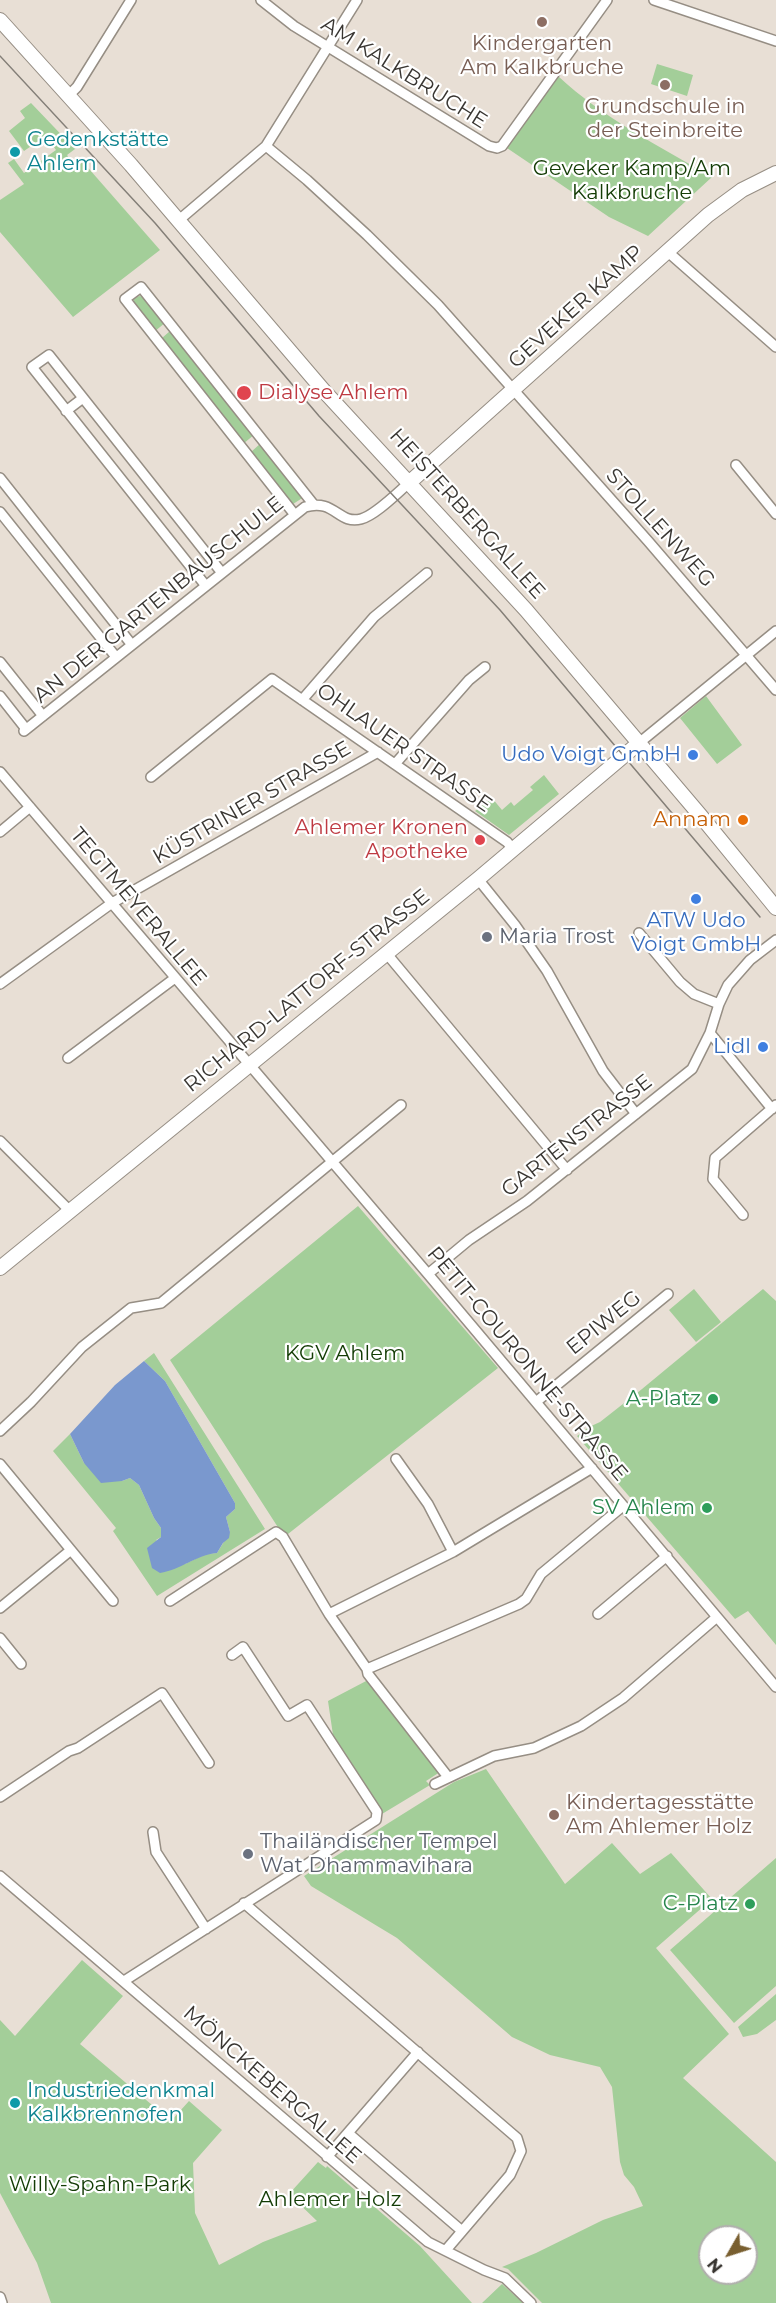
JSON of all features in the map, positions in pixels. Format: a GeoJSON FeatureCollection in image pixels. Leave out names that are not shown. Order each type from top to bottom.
{"type":"FeatureCollection","features":[{"type":"Feature","properties":{"kind":"street"},"geometry":{"type":"LineString","coordinates":[[68,96],[77,87],[130,0]]}},
{"type":"Feature","properties":{"kind":"street","name":"AM KALKBRUCHE"},"geometry":{"type":"LineString","coordinates":[[261,0],[294,26],[489,146],[497,148],[502,146],[607,0]]}},
{"type":"Feature","properties":{"kind":"street"},"geometry":{"type":"LineString","coordinates":[[179,220],[266,146],[357,0]]}},
{"type":"Feature","properties":{"kind":"street"},"geometry":{"type":"LineString","coordinates":[[654,0],[776,41]]}},
{"type":"Feature","properties":{"kind":"street","name":"HEISTERBERGALLEE"},"geometry":{"type":"LineString","coordinates":[[0,20],[179,220],[324,391],[526,610],[776,908]]}},
{"type":"Feature","properties":{"kind":"street","name":"STOLLENWEG"},"geometry":{"type":"LineString","coordinates":[[266,146],[307,180],[438,305],[648,541],[776,690]]}},
{"type":"Feature","properties":{"kind":"street","name":"GEVEKER KAMP"},"geometry":{"type":"LineString","coordinates":[[410,482],[514,392],[727,200],[776,173]]}},
{"type":"Feature","properties":{"kind":"street"},"geometry":{"type":"LineString","coordinates":[[668,252],[774,342]]}},
{"type":"Feature","properties":{"kind":"street"},"geometry":{"type":"LineString","coordinates":[[295,515],[125,299],[141,287],[314,504]]}},
{"type":"Feature","properties":{"kind":"street"},"geometry":{"type":"LineString","coordinates":[[156,339],[172,326]]}},
{"type":"Feature","properties":{"kind":"street"},"geometry":{"type":"LineString","coordinates":[[206,586],[32,368],[49,355],[222,573]]}},
{"type":"Feature","properties":{"kind":"street"},"geometry":{"type":"LineString","coordinates":[[66,411],[83,398]]}},
{"type":"Feature","properties":{"kind":"street"},"geometry":{"type":"LineString","coordinates":[[245,451],[261,438]]}},
{"type":"Feature","properties":{"kind":"street"},"geometry":{"type":"LineString","coordinates":[[736,465],[776,514]]}},
{"type":"Feature","properties":{"kind":"street"},"geometry":{"type":"LineString","coordinates":[[0,478],[132,645]]}},
{"type":"Feature","properties":{"kind":"street","name":"AN DER GARTENBAUSCHULE"},"geometry":{"type":"LineString","coordinates":[[0,696],[25,730],[305,507],[314,504],[324,505],[346,518],[359,520],[368,516],[410,482]]}},
{"type":"Feature","properties":{"kind":"street"},"geometry":{"type":"LineString","coordinates":[[156,523],[172,510]]}},
{"type":"Feature","properties":{"kind":"street"},"geometry":{"type":"LineString","coordinates":[[0,512],[116,657]]}},
{"type":"Feature","properties":{"kind":"street"},"geometry":{"type":"LineString","coordinates":[[302,700],[374,617],[427,573]]}},
{"type":"Feature","properties":{"kind":"street"},"geometry":{"type":"LineString","coordinates":[[65,594],[81,581]]}},
{"type":"Feature","properties":{"kind":"street"},"geometry":{"type":"LineString","coordinates":[[639,743],[776,631]]}},
{"type":"Feature","properties":{"kind":"street"},"geometry":{"type":"LineString","coordinates":[[0,662],[43,716]]}},
{"type":"Feature","properties":{"kind":"street"},"geometry":{"type":"LineString","coordinates":[[395,764],[469,680],[485,667]]}},
{"type":"Feature","properties":{"kind":"street","name":"OHLAUER STRASSE"},"geometry":{"type":"LineString","coordinates":[[151,777],[272,679],[507,842],[513,849]]}},
{"type":"Feature","properties":{"kind":"street","name":"RICHARD-LATTORF-STRASSE"},"geometry":{"type":"LineString","coordinates":[[0,1268],[387,954],[639,743]]}},
{"type":"Feature","properties":{"kind":"street","name":"KÜSTRINER STRASSE"},"geometry":{"type":"LineString","coordinates":[[0,984],[112,903],[378,752]]}},
{"type":"Feature","properties":{"kind":"street","name":"TEGTMEYERALLEE"},"geometry":{"type":"LineString","coordinates":[[0,772],[249,1065]]}},
{"type":"Feature","properties":{"kind":"street"},"geometry":{"type":"LineString","coordinates":[[0,832],[30,807]]}},
{"type":"Feature","properties":{"kind":"street"},"geometry":{"type":"LineString","coordinates":[[478,879],[515,925],[547,971],[603,1071],[636,1114]]}},
{"type":"Feature","properties":{"kind":"street"},"geometry":{"type":"LineString","coordinates":[[639,933],[680,982],[694,994],[719,1004]]}},
{"type":"Feature","properties":{"kind":"street","name":"GARTENSTRASSE"},"geometry":{"type":"LineString","coordinates":[[428,1274],[469,1240],[528,1201],[692,1069],[710,1033],[728,985],[741,969],[776,940]]}},
{"type":"Feature","properties":{"kind":"street"},"geometry":{"type":"LineString","coordinates":[[387,954],[567,1170]]}},
{"type":"Feature","properties":{"kind":"street"},"geometry":{"type":"LineString","coordinates":[[68,1058],[176,978]]}},
{"type":"Feature","properties":{"kind":"street"},"geometry":{"type":"LineString","coordinates":[[710,1033],[774,1107],[715,1158],[713,1179],[743,1215]]}},
{"type":"Feature","properties":{"kind":"street","name":"PETIT-COURONNE-STRASSE"},"geometry":{"type":"LineString","coordinates":[[249,1065],[776,1687]]}},
{"type":"Feature","properties":{"kind":"street"},"geometry":{"type":"LineString","coordinates":[[0,1431],[31,1402],[82,1347],[131,1308],[161,1304],[401,1105]]}},
{"type":"Feature","properties":{"kind":"street"},"geometry":{"type":"LineString","coordinates":[[0,1141],[70,1211]]}},
{"type":"Feature","properties":{"kind":"street","name":"EPIWEG"},"geometry":{"type":"LineString","coordinates":[[536,1402],[668,1294]]}},
{"type":"Feature","properties":{"kind":"street"},"geometry":{"type":"LineString","coordinates":[[396,1459],[428,1504],[453,1552]]}},
{"type":"Feature","properties":{"kind":"street"},"geometry":{"type":"LineString","coordinates":[[0,1464],[113,1601]]}},
{"type":"Feature","properties":{"kind":"street"},"geometry":{"type":"LineString","coordinates":[[329,1614],[453,1552],[591,1468]]}},
{"type":"Feature","properties":{"kind":"street"},"geometry":{"type":"LineString","coordinates":[[367,1669],[519,1604],[526,1599],[542,1574],[623,1506]]}},
{"type":"Feature","properties":{"kind":"street"},"geometry":{"type":"LineString","coordinates":[[170,1601],[276,1532],[283,1537],[368,1674],[448,1777]]}},
{"type":"Feature","properties":{"kind":"street"},"geometry":{"type":"LineString","coordinates":[[0,1608],[71,1550]]}},
{"type":"Feature","properties":{"kind":"street"},"geometry":{"type":"LineString","coordinates":[[598,1614],[667,1556]]}},
{"type":"Feature","properties":{"kind":"street"},"geometry":{"type":"LineString","coordinates":[[435,1784],[494,1756],[534,1748],[581,1726],[623,1698],[717,1617]]}},
{"type":"Feature","properties":{"kind":"street"},"geometry":{"type":"LineString","coordinates":[[0,1638],[21,1664]]}},
{"type":"Feature","properties":{"kind":"street"},"geometry":{"type":"LineString","coordinates":[[124,1981],[376,1820],[377,1812],[307,1705],[288,1716],[243,1647],[232,1655]]}},
{"type":"Feature","properties":{"kind":"street"},"geometry":{"type":"LineString","coordinates":[[0,1797],[162,1693],[209,1763]]}},
{"type":"Feature","properties":{"kind":"street"},"geometry":{"type":"LineString","coordinates":[[153,1832],[156,1852],[206,1929]]}},
{"type":"Feature","properties":{"kind":"street","name":"MÖNCKEBERGALLEE"},"geometry":{"type":"LineString","coordinates":[[0,1876],[428,2242],[483,2270],[505,2278],[531,2303]]}},
{"type":"Feature","properties":{"kind":"street"},"geometry":{"type":"LineString","coordinates":[[244,1903],[517,2138],[521,2151],[510,2175],[446,2250]]}},
{"type":"Feature","properties":{"kind":"street"},"geometry":{"type":"LineString","coordinates":[[327,2157],[418,2052]]}},
{"type":"Feature","properties":{"kind":"street","name":"MÖNCKEBERGALLEE"},"geometry":{"type":"LineString","coordinates":[[348,2133],[462,2231]]}},
{"type":"Feature","properties":{"kind":"green space"},"geometry":{"type":"Polygon","coordinates":[[[657,64],[693,75],[687,96],[651,84],[657,64]]]}},
{"type":"Feature","properties":{"kind":"green space","name":"Geveker Kamp/Am Kalkbruche"},"geometry":{"type":"Polygon","coordinates":[[[558,76],[613,118],[712,177],[648,236],[609,217],[504,146],[558,76]]]}},
{"type":"Feature","properties":{"kind":"green space"},"geometry":{"type":"Polygon","coordinates":[[[31,103],[75,149],[67,155],[76,167],[83,162],[160,250],[73,317],[0,232],[0,200],[24,184],[8,163],[14,159],[24,173],[56,150],[46,136],[24,151],[9,131],[25,118],[20,111],[31,103]]]}},
{"type":"Feature","properties":{"kind":"green space"},"geometry":{"type":"Polygon","coordinates":[[[139,296],[145,297],[166,322],[154,332],[134,306],[134,299],[139,296]]]}},
{"type":"Feature","properties":{"kind":"green space"},"geometry":{"type":"Polygon","coordinates":[[[170,331],[255,434],[243,444],[162,341],[162,338],[170,331]]]}},
{"type":"Feature","properties":{"kind":"green space"},"geometry":{"type":"Polygon","coordinates":[[[261,443],[304,497],[293,504],[251,452],[261,443]]]}},
{"type":"Feature","properties":{"kind":"green space"},"geometry":{"type":"Polygon","coordinates":[[[706,696],[742,745],[717,764],[680,718],[706,696]]]}},
{"type":"Feature","properties":{"kind":"green space"},"geometry":{"type":"Polygon","coordinates":[[[544,775],[559,794],[509,835],[475,811],[492,798],[502,810],[511,802],[514,806],[533,790],[530,787],[544,775]]]}},
{"type":"Feature","properties":{"kind":"green space","name":"KGV Ahlem"},"geometry":{"type":"Polygon","coordinates":[[[358,1206],[498,1368],[288,1534],[281,1532],[170,1360],[358,1206]]]}},
{"type":"Feature","properties":{"kind":"green space"},"geometry":{"type":"Polygon","coordinates":[[[694,1289],[721,1322],[696,1342],[669,1310],[694,1289]]]}},
{"type":"Feature","properties":{"kind":"green space","name":"SV Ahlem"},"geometry":{"type":"Polygon","coordinates":[[[763,1289],[776,1301],[776,1645],[748,1611],[735,1619],[577,1436],[600,1422],[642,1389],[763,1289]]]}},
{"type":"Feature","properties":{"kind":"green space"},"geometry":{"type":"Polygon","coordinates":[[[154,1353],[265,1529],[157,1596],[113,1531],[116,1528],[53,1451],[70,1434],[84,1463],[122,1481],[130,1478],[139,1485],[161,1528],[161,1537],[156,1540],[185,1564],[205,1554],[217,1553],[230,1532],[226,1517],[235,1509],[235,1503],[165,1381],[144,1361],[154,1353]]]}},
{"type":"Feature","properties":{"kind":"green space"},"geometry":{"type":"Polygon","coordinates":[[[368,1680],[440,1772],[426,1781],[430,1785],[382,1814],[333,1735],[328,1701],[368,1680]]]}},
{"type":"Feature","properties":{"kind":"green space"},"geometry":{"type":"Polygon","coordinates":[[[486,1769],[565,1884],[612,1843],[640,1874],[671,1853],[712,1899],[656,1948],[729,2034],[683,2078],[776,2162],[776,2303],[542,2303],[508,2269],[502,2267],[603,2220],[643,2206],[634,2187],[624,2175],[620,2162],[612,2087],[600,2067],[550,2055],[512,2037],[397,1938],[311,1886],[304,1876],[454,1782],[486,1769]]]}},
{"type":"Feature","properties":{"kind":"green space","name":"C-Platz"},"geometry":{"type":"Polygon","coordinates":[[[776,1858],[776,1986],[734,2023],[670,1950],[776,1858]]]}},
{"type":"Feature","properties":{"kind":"green space","name":"Willy-Spahn-Park"},"geometry":{"type":"Polygon","coordinates":[[[82,1960],[123,1996],[80,2044],[171,2121],[189,2101],[222,2130],[193,2163],[195,2213],[219,2265],[263,2242],[317,2221],[289,2194],[318,2162],[326,2168],[327,2166],[420,2246],[472,2303],[51,2303],[37,2263],[0,2193],[0,2020],[15,2036],[82,1960]]]}},
{"type":"Feature","properties":{"kind":"green space"},"geometry":{"type":"Polygon","coordinates":[[[776,1994],[776,2020],[757,2034],[743,2037],[738,2027],[776,1994]]]}},
{"type":"Feature","properties":{"kind":"green space"},"geometry":{"type":"Polygon","coordinates":[[[502,2284],[523,2303],[482,2303],[502,2284]]]}},
{"type":"Feature","properties":{"kind":"water"},"geometry":{"type":"Polygon","coordinates":[[[144,1361],[165,1381],[235,1503],[235,1509],[226,1517],[230,1532],[229,1538],[217,1553],[160,1573],[152,1568],[147,1548],[161,1537],[161,1528],[139,1485],[130,1478],[101,1483],[84,1463],[70,1434],[115,1385],[144,1361]]]}},
{"type":"Feature","properties":{"kind":"tram line"},"geometry":{"type":"LineString","coordinates":[[0,56],[155,223],[319,416],[500,610],[760,917]]}},
{"type":"Feature","properties":{"kind":"place","name":"Kindergarten Am Kalkbruche"},"geometry":{"type":"Point","coordinates":[542,22]}},
{"type":"Feature","properties":{"kind":"place","name":"Grundschule in der Steinbreite"},"geometry":{"type":"Point","coordinates":[665,85]}},
{"type":"Feature","properties":{"kind":"place","name":"Gedenkstätte Ahlem"},"geometry":{"type":"Point","coordinates":[15,152]}},
{"type":"Feature","properties":{"kind":"place","name":"Dialyse Ahlem"},"geometry":{"type":"Point","coordinates":[244,393]}},
{"type":"Feature","properties":{"kind":"place","name":"Udo Voigt GmbH"},"geometry":{"type":"Point","coordinates":[693,755]}},
{"type":"Feature","properties":{"kind":"place","name":"Annam"},"geometry":{"type":"Point","coordinates":[743,820]}},
{"type":"Feature","properties":{"kind":"place","name":"Ahlemer Kronen Apotheke"},"geometry":{"type":"Point","coordinates":[480,840]}},
{"type":"Feature","properties":{"kind":"place","name":"ATW Udo Voigt GmbH"},"geometry":{"type":"Point","coordinates":[696,899]}},
{"type":"Feature","properties":{"kind":"place","name":"Maria Trost"},"geometry":{"type":"Point","coordinates":[487,937]}},
{"type":"Feature","properties":{"kind":"place","name":"Lidl"},"geometry":{"type":"Point","coordinates":[763,1047]}},
{"type":"Feature","properties":{"kind":"place","name":"A-Platz"},"geometry":{"type":"Point","coordinates":[713,1399]}},
{"type":"Feature","properties":{"kind":"place","name":"SV Ahlem"},"geometry":{"type":"Point","coordinates":[707,1508]}},
{"type":"Feature","properties":{"kind":"place","name":"Kindertagesstätte Am Ahlemer Holz"},"geometry":{"type":"Point","coordinates":[554,1815]}},
{"type":"Feature","properties":{"kind":"place","name":"Thailändischer Tempel Wat Dhammavihara"},"geometry":{"type":"Point","coordinates":[248,1854]}},
{"type":"Feature","properties":{"kind":"place","name":"C-Platz"},"geometry":{"type":"Point","coordinates":[750,1904]}},
{"type":"Feature","properties":{"kind":"place","name":"Industriedenkmal Kalkbrennofen"},"geometry":{"type":"Point","coordinates":[15,2103]}},
{"type":"Feature","properties":{"kind":"park label","name":"Ahlemer Holz"},"geometry":{"type":"Point","coordinates":[330,2200]}}]}
